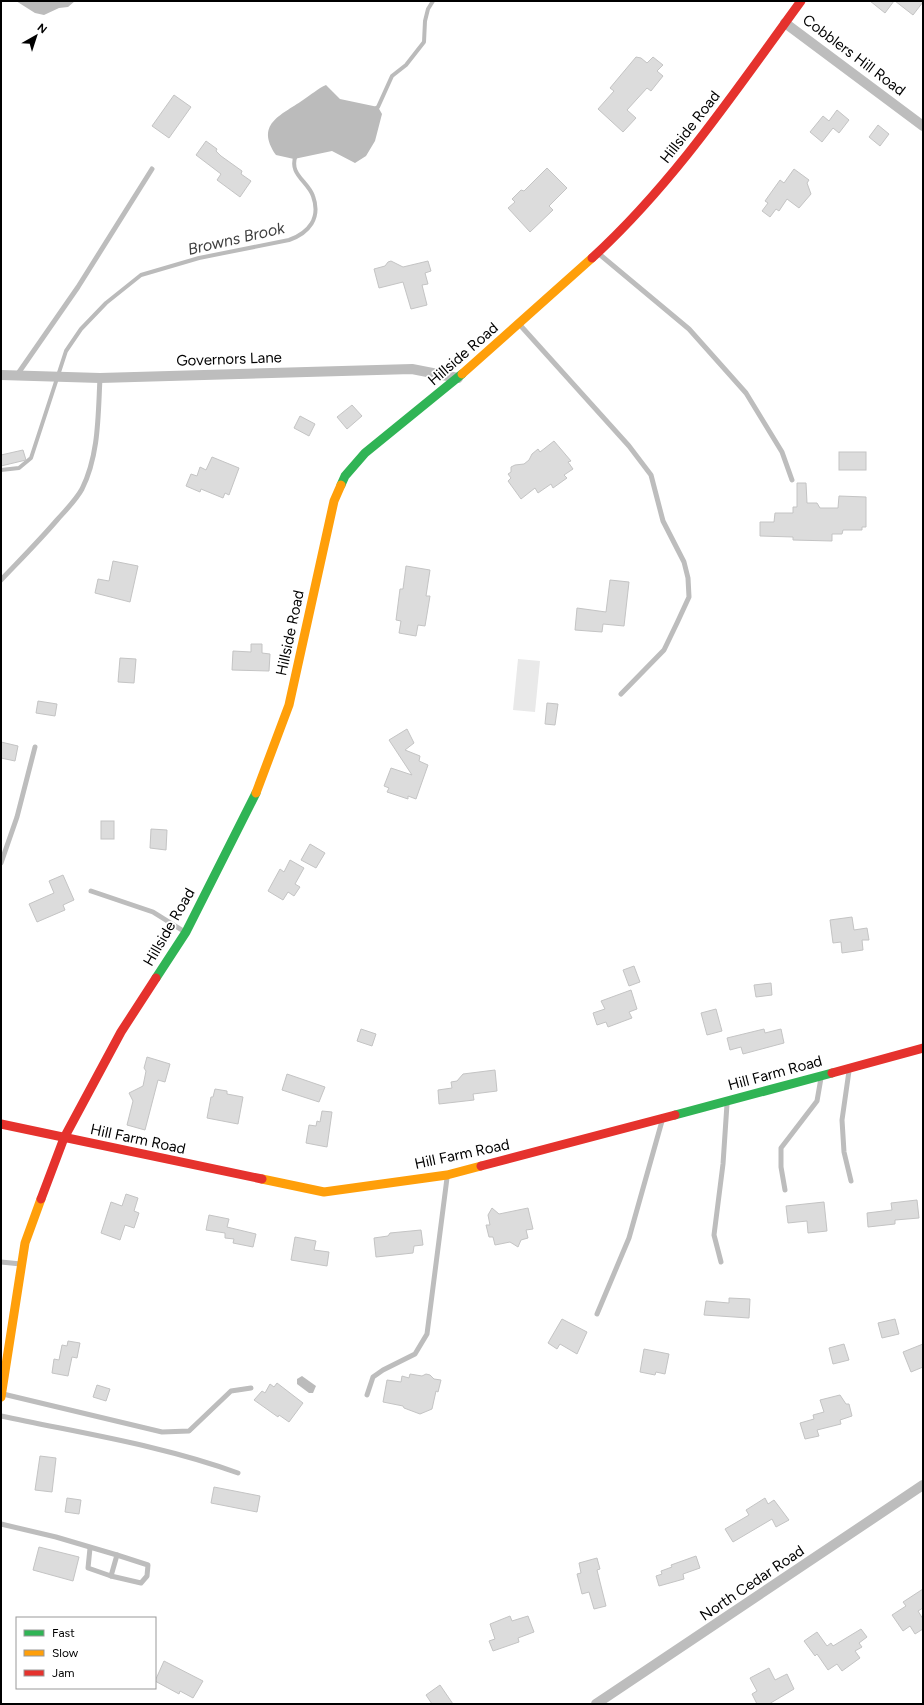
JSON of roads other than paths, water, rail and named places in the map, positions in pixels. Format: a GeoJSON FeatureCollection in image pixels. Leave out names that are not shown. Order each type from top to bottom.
{"type":"FeatureCollection","features":[{"type":"Feature","properties":{"kind":"street","name":"Hillside Road"},"geometry":{"type":"LineString","coordinates":[[1,1396],[25,1243],[64,1138],[121,1032],[186,932],[256,794],[289,705],[334,501],[342,482],[365,453],[458,378],[598,252],[658,189],[700,138],[801,1]]}},
{"type":"Feature","properties":{"kind":"street","name":"Cobblers Hill Road"},"geometry":{"type":"LineString","coordinates":[[785,23],[923,126]]}},
{"type":"Feature","properties":{"kind":"street","name":"Governors Lane"},"geometry":{"type":"LineString","coordinates":[[1,375],[100,378],[412,368],[458,378]]}},
{"type":"Feature","properties":{"kind":"street","name":"Hill Farm Road"},"geometry":{"type":"LineString","coordinates":[[1,1124],[324,1192],[447,1175],[923,1048]]}},
{"type":"Feature","properties":{"kind":"street","name":"North Cedar Road"},"geometry":{"type":"LineString","coordinates":[[596,1704],[808,1564],[923,1485]]}},
{"type":"Feature","properties":{"kind":"lane"},"geometry":{"type":"LineString","coordinates":[[17,375],[78,287],[152,170]]}},
{"type":"Feature","properties":{"kind":"lane"},"geometry":{"type":"LineString","coordinates":[[598,252],[689,329],[746,393],[782,452],[792,480]]}},
{"type":"Feature","properties":{"kind":"lane"},"geometry":{"type":"LineString","coordinates":[[519,324],[629,446],[651,475],[663,521],[684,562],[688,578],[689,597],[677,623],[664,650],[621,694]]}},
{"type":"Feature","properties":{"kind":"lane"},"geometry":{"type":"LineString","coordinates":[[1,580],[42,537],[74,501],[82,489],[89,469],[97,434],[100,378]]}},
{"type":"Feature","properties":{"kind":"lane"},"geometry":{"type":"LineString","coordinates":[[1,863],[17,817],[35,747]]}},
{"type":"Feature","properties":{"kind":"lane"},"geometry":{"type":"LineString","coordinates":[[91,892],[152,912],[186,932]]}},
{"type":"Feature","properties":{"kind":"lane"},"geometry":{"type":"LineString","coordinates":[[850,1068],[842,1120],[844,1152],[851,1182]]}},
{"type":"Feature","properties":{"kind":"lane"},"geometry":{"type":"LineString","coordinates":[[785,1190],[781,1167],[781,1148],[817,1101],[822,1075]]}},
{"type":"Feature","properties":{"kind":"lane"},"geometry":{"type":"LineString","coordinates":[[721,1262],[714,1235],[723,1164],[727,1101]]}},
{"type":"Feature","properties":{"kind":"lane"},"geometry":{"type":"LineString","coordinates":[[597,1314],[628,1238],[663,1118]]}},
{"type":"Feature","properties":{"kind":"lane"},"geometry":{"type":"LineString","coordinates":[[367,1395],[373,1377],[383,1370],[415,1354],[427,1334],[447,1175]]}},
{"type":"Feature","properties":{"kind":"lane"},"geometry":{"type":"LineString","coordinates":[[1,1262],[22,1264]]}},
{"type":"Feature","properties":{"kind":"lane"},"geometry":{"type":"LineString","coordinates":[[1,1396],[162,1432],[189,1431],[231,1392],[252,1388]]}},
{"type":"Feature","properties":{"kind":"lane"},"geometry":{"type":"LineString","coordinates":[[1,1416],[151,1447],[207,1462],[238,1473]]}},
{"type":"Feature","properties":{"kind":"lane"},"geometry":{"type":"LineString","coordinates":[[1,1524],[56,1537],[148,1565],[147,1576],[141,1583],[111,1576],[88,1568],[90,1548]]}},
{"type":"Feature","properties":{"kind":"lane"},"geometry":{"type":"LineString","coordinates":[[111,1576],[117,1556]]}},
{"type":"Feature","properties":{"kind":"waterway","name":"Browns Brook"},"geometry":{"type":"LineString","coordinates":[[375,109],[378,107],[392,76],[406,65],[424,42],[425,21],[428,9],[433,1]]}},
{"type":"Feature","properties":{"kind":"waterway","name":"Browns Brook"},"geometry":{"type":"LineString","coordinates":[[1,470],[19,468],[31,458],[66,351],[81,329],[106,303],[141,275],[199,258],[289,240],[302,233],[312,224],[315,204],[311,191],[300,177],[295,167],[294,162],[296,155]]}}]}
